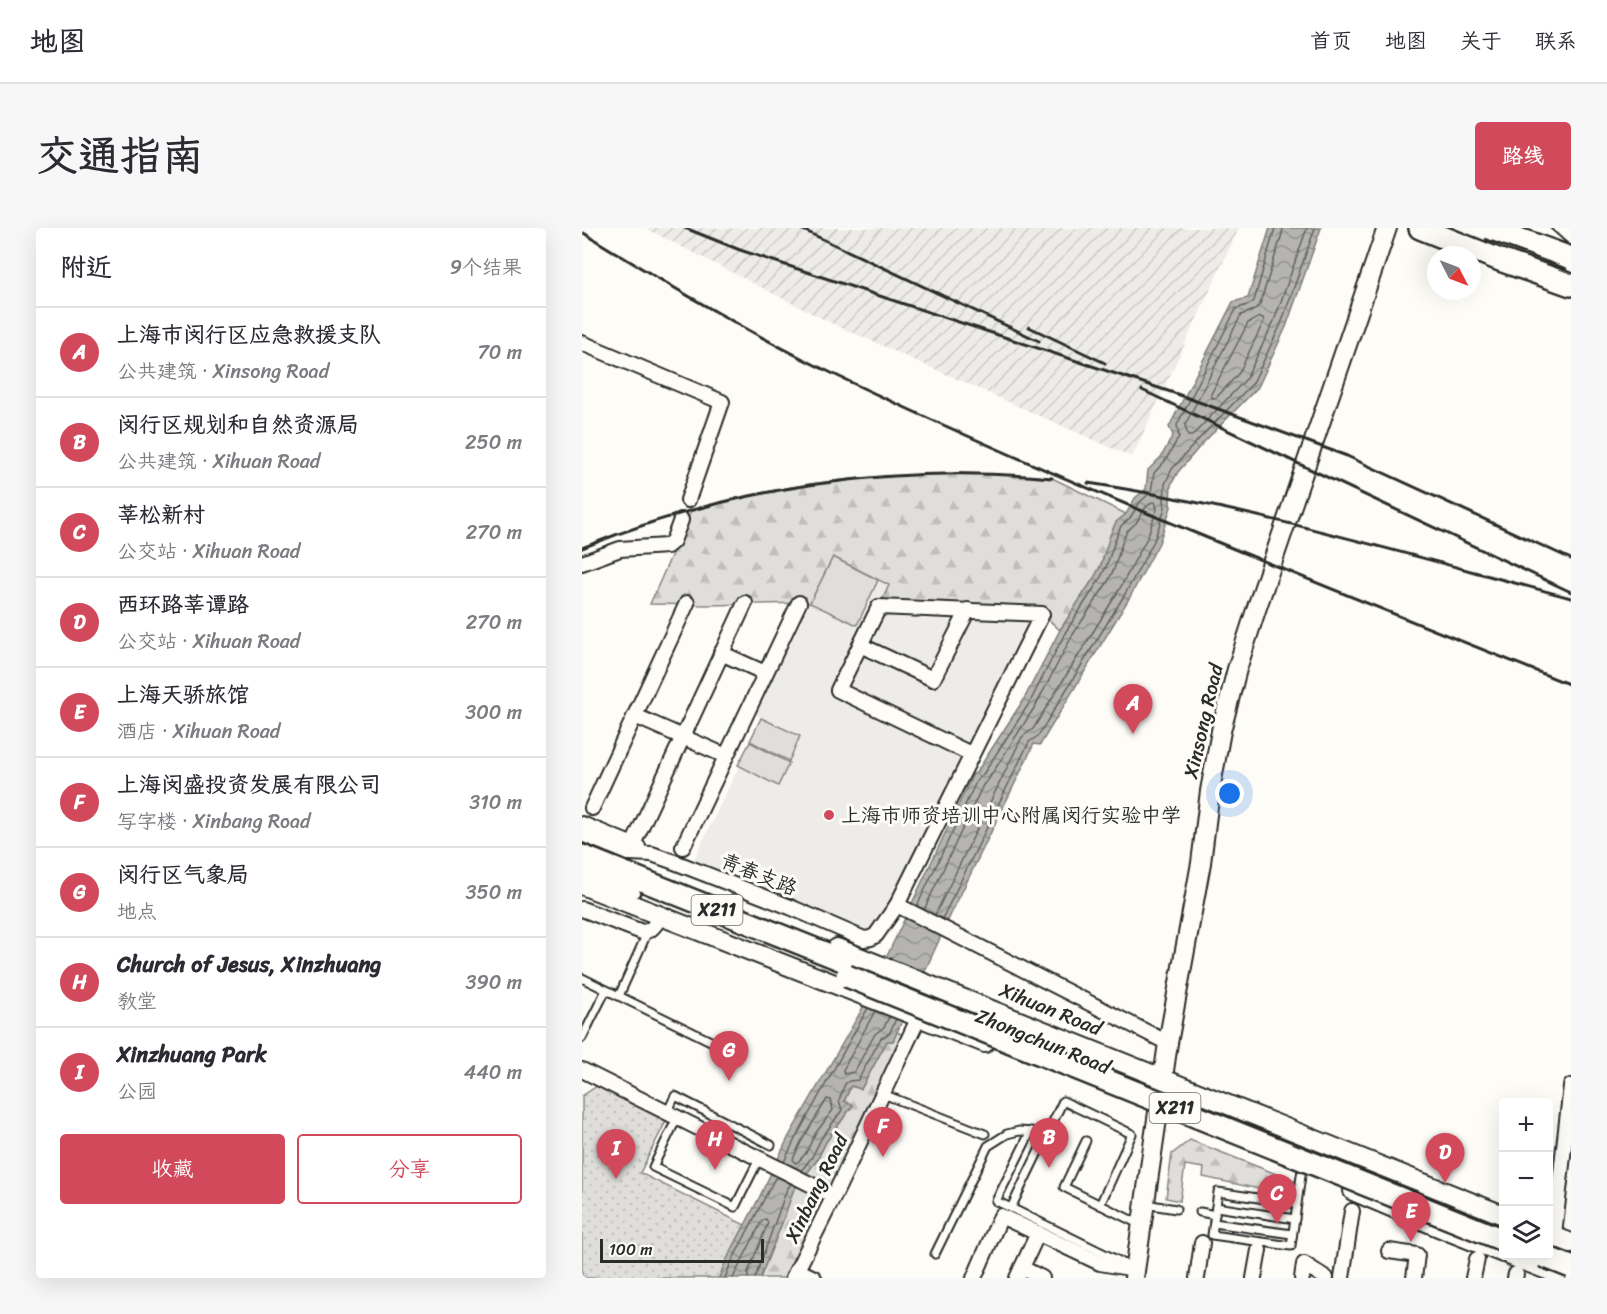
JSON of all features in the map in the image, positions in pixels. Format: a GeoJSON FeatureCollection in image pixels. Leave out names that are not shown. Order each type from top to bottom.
{"type":"FeatureCollection","features":[{"type":"Feature","properties":{"kind":"main road","name":"Xinsong Road"},"geometry":{"type":"LineString","coordinates":[[1135,1273],[1168,1043],[1201,863],[1210,791],[1221,730],[1256,610],[1387,228]]}},
{"type":"Feature","properties":{"kind":"main road"},"geometry":{"type":"LineString","coordinates":[[1420,228],[1571,285]]}},
{"type":"Feature","properties":{"kind":"main road"},"geometry":{"type":"LineString","coordinates":[[1489,228],[1571,259]]}},
{"type":"Feature","properties":{"kind":"main road"},"geometry":{"type":"LineString","coordinates":[[1535,228],[1571,259]]}},
{"type":"Feature","properties":{"kind":"main road","name":"Xihuan Road"},"geometry":{"type":"LineString","coordinates":[[582,846],[1499,1213]]}},
{"type":"Feature","properties":{"kind":"main road","name":"Zhongchun Road"},"geometry":{"type":"LineString","coordinates":[[582,856],[850,976],[1499,1238]]}},
{"type":"Feature","properties":{"kind":"main road","name":"Zhongchun Road"},"geometry":{"type":"LineString","coordinates":[[582,872],[1499,1224]]}},
{"type":"Feature","properties":{"kind":"main road"},"geometry":{"type":"LineString","coordinates":[[582,885],[661,916],[850,976],[916,1016],[1158,1110],[1499,1250]]}},
{"type":"Feature","properties":{"kind":"main road"},"geometry":{"type":"LineString","coordinates":[[1553,1239],[1571,1243]]}},
{"type":"Feature","properties":{"kind":"main road"},"geometry":{"type":"LineString","coordinates":[[1553,1240],[1571,1253]]}},
{"type":"Feature","properties":{"kind":"main road"},"geometry":{"type":"LineString","coordinates":[[1523,1260],[1568,1278]]}},
{"type":"Feature","properties":{"kind":"main road"},"geometry":{"type":"LineString","coordinates":[[1547,1268],[1571,1267]]}},
{"type":"Feature","properties":{"kind":"street"},"geometry":{"type":"LineString","coordinates":[[582,343],[722,402],[688,500]]}},
{"type":"Feature","properties":{"kind":"street"},"geometry":{"type":"LineString","coordinates":[[582,563],[620,549],[667,546],[673,541],[681,520]]}},
{"type":"Feature","properties":{"kind":"street"},"geometry":{"type":"LineString","coordinates":[[591,808],[687,603]]}},
{"type":"Feature","properties":{"kind":"street"},"geometry":{"type":"LineString","coordinates":[[582,824],[630,849],[745,603]]}},
{"type":"Feature","properties":{"kind":"street"},"geometry":{"type":"LineString","coordinates":[[683,847],[798,603]]}},
{"type":"Feature","properties":{"kind":"street"},"geometry":{"type":"LineString","coordinates":[[860,645],[933,679],[968,610],[879,607],[860,645],[838,690],[972,754]]}},
{"type":"Feature","properties":{"kind":"street","name":"青春支路"},"geometry":{"type":"LineString","coordinates":[[582,834],[652,854],[790,907],[864,939],[871,938],[902,907],[972,754],[1042,614],[968,610]]}},
{"type":"Feature","properties":{"kind":"street"},"geometry":{"type":"LineString","coordinates":[[722,653],[765,673]]}},
{"type":"Feature","properties":{"kind":"street"},"geometry":{"type":"LineString","coordinates":[[635,716],[726,756]]}},
{"type":"Feature","properties":{"kind":"street"},"geometry":{"type":"LineString","coordinates":[[902,907],[1168,1043]]}},
{"type":"Feature","properties":{"kind":"street"},"geometry":{"type":"LineString","coordinates":[[582,909],[642,932],[654,926],[661,916]]}},
{"type":"Feature","properties":{"kind":"street","name":"Xinbang Road"},"geometry":{"type":"LineString","coordinates":[[795,1274],[883,1094],[916,1016]]}},
{"type":"Feature","properties":{"kind":"street"},"geometry":{"type":"LineString","coordinates":[[582,1070],[834,1196]]}},
{"type":"Feature","properties":{"kind":"street"},"geometry":{"type":"LineString","coordinates":[[1553,1216],[1571,1086]]}},
{"type":"Feature","properties":{"kind":"street"},"geometry":{"type":"LineString","coordinates":[[1342,1278],[1352,1211]]}},
{"type":"Feature","properties":{"kind":"street"},"geometry":{"type":"LineString","coordinates":[[974,1278],[1002,1216],[1100,1263],[1135,1273]]}},
{"type":"Feature","properties":{"kind":"street"},"geometry":{"type":"LineString","coordinates":[[1038,1233],[1019,1273],[1042,1278]]}},
{"type":"Feature","properties":{"kind":"street"},"geometry":{"type":"LineString","coordinates":[[1197,1278],[1202,1243]]}},
{"type":"Feature","properties":{"kind":"street"},"geometry":{"type":"LineString","coordinates":[[1254,1278],[1259,1250]]}},
{"type":"Feature","properties":{"kind":"street"},"geometry":{"type":"LineString","coordinates":[[1389,1251],[1417,1255],[1414,1278]]}},
{"type":"Feature","properties":{"kind":"street"},"geometry":{"type":"LineString","coordinates":[[1473,1278],[1477,1259]]}},
{"type":"Feature","properties":{"kind":"street"},"geometry":{"type":"LineString","coordinates":[[1302,1278],[1304,1264],[1326,1278]]}},
{"type":"Feature","properties":{"kind":"street"},"geometry":{"type":"LineString","coordinates":[[795,1274],[814,1278]]}},
{"type":"Feature","properties":{"kind":"lane"},"geometry":{"type":"LineString","coordinates":[[619,996],[648,931]]}},
{"type":"Feature","properties":{"kind":"lane"},"geometry":{"type":"LineString","coordinates":[[582,978],[737,1054]]}},
{"type":"Feature","properties":{"kind":"lane"},"geometry":{"type":"LineString","coordinates":[[582,1038],[606,990]]}},
{"type":"Feature","properties":{"kind":"lane"},"geometry":{"type":"LineString","coordinates":[[883,1094],[985,1134]]}},
{"type":"Feature","properties":{"kind":"lane"},"geometry":{"type":"LineString","coordinates":[[756,1138],[759,1159],[735,1207],[653,1167],[672,1115],[675,1096],[771,1145]]}},
{"type":"Feature","properties":{"kind":"lane"},"geometry":{"type":"LineString","coordinates":[[1011,1208],[1063,1101],[1132,1134],[1101,1205]]}},
{"type":"Feature","properties":{"kind":"lane"},"geometry":{"type":"LineString","coordinates":[[935,1254],[988,1146],[1007,1134],[1019,1131],[1047,1133]]}},
{"type":"Feature","properties":{"kind":"lane"},"geometry":{"type":"LineString","coordinates":[[1031,1131],[996,1201],[1135,1273]]}},
{"type":"Feature","properties":{"kind":"lane"},"geometry":{"type":"LineString","coordinates":[[1086,1141],[1064,1187],[1142,1225]]}},
{"type":"Feature","properties":{"kind":"lane"},"geometry":{"type":"LineString","coordinates":[[1297,1204],[1218,1192],[1212,1235],[1291,1246],[1292,1234],[1295,1219],[1302,1169]]}},
{"type":"Feature","properties":{"kind":"lane"},"geometry":{"type":"LineString","coordinates":[[1145,1204],[1176,1209]]}},
{"type":"Feature","properties":{"kind":"lane"},"geometry":{"type":"LineString","coordinates":[[1200,1212],[1292,1234]]}},
{"type":"Feature","properties":{"kind":"lane"},"geometry":{"type":"LineString","coordinates":[[1215,1215],[1295,1219]]}},
{"type":"Feature","properties":{"kind":"shaded area"},"geometry":{"type":"Polygon","coordinates":[[[645,228],[1239,228],[1132,457],[831,323],[645,228]]]}},
{"type":"Feature","properties":{"kind":"shaded area"},"geometry":{"type":"Polygon","coordinates":[[[833,557],[889,585],[879,606],[1042,614],[970,761],[871,938],[690,868],[762,718],[755,714],[833,557]]]}},
{"type":"Feature","properties":{"kind":"green space"},"geometry":{"type":"Polygon","coordinates":[[[962,473],[1050,477],[1126,514],[1111,534],[1097,573],[1060,630],[1042,614],[879,607],[889,585],[833,557],[810,603],[650,604],[691,511],[802,485],[872,477],[962,473]]]}},
{"type":"Feature","properties":{"kind":"green space"},"geometry":{"type":"Polygon","coordinates":[[[833,557],[878,580],[857,625],[810,603],[833,557]]]}},
{"type":"Feature","properties":{"kind":"green space"},"geometry":{"type":"Polygon","coordinates":[[[761,718],[800,736],[789,761],[750,741],[761,718]]]}},
{"type":"Feature","properties":{"kind":"green space"},"geometry":{"type":"Polygon","coordinates":[[[750,742],[789,763],[778,786],[738,765],[750,742]]]}},
{"type":"Feature","properties":{"kind":"green space"},"geometry":{"type":"Polygon","coordinates":[[[897,1032],[909,1038],[796,1278],[760,1278],[793,1191],[817,1160],[826,1142],[853,1105],[844,1102],[851,1086],[861,1089],[887,1041],[893,1041],[897,1032]]]}},
{"type":"Feature","properties":{"kind":"green space"},"geometry":{"type":"Polygon","coordinates":[[[597,1086],[667,1119],[640,1173],[745,1225],[719,1278],[582,1278],[582,1096],[597,1086]]]}},
{"type":"Feature","properties":{"kind":"green space"},"geometry":{"type":"Polygon","coordinates":[[[1190,1140],[1294,1181],[1292,1196],[1203,1177],[1204,1168],[1185,1165],[1180,1201],[1166,1198],[1172,1154],[1190,1140]]]}},
{"type":"Feature","properties":{"kind":"water"},"geometry":{"type":"Polygon","coordinates":[[[1270,228],[1321,228],[1286,327],[1258,387],[1178,472],[1171,485],[1171,507],[1159,543],[1130,597],[1040,745],[1034,744],[951,914],[893,1041],[887,1041],[861,1089],[851,1086],[844,1101],[853,1105],[826,1142],[817,1160],[793,1191],[760,1278],[719,1278],[789,1136],[861,1011],[973,774],[976,773],[1024,699],[1060,630],[1095,576],[1116,522],[1126,514],[1135,498],[1146,489],[1148,470],[1161,457],[1173,435],[1169,427],[1233,302],[1248,298],[1270,228]]]}},
{"type":"Feature","properties":{"kind":"railway"},"geometry":{"type":"LineString","coordinates":[[685,228],[740,250],[1177,394],[1347,456],[1571,559]]}},
{"type":"Feature","properties":{"kind":"railway"},"geometry":{"type":"LineString","coordinates":[[799,228],[1039,341]]}},
{"type":"Feature","properties":{"kind":"railway"},"geometry":{"type":"LineString","coordinates":[[582,232],[756,334],[895,403],[1140,510],[1571,685]]}},
{"type":"Feature","properties":{"kind":"railway"},"geometry":{"type":"LineString","coordinates":[[1029,327],[1105,363]]}},
{"type":"Feature","properties":{"kind":"railway"},"geometry":{"type":"LineString","coordinates":[[1142,390],[1571,592]]}},
{"type":"Feature","properties":{"kind":"railway"},"geometry":{"type":"LineString","coordinates":[[582,548],[696,509],[754,495],[813,485],[872,477],[932,474],[992,474],[1052,478]]}},
{"type":"Feature","properties":{"kind":"railway"},"geometry":{"type":"LineString","coordinates":[[1088,483],[1149,493],[1270,519],[1571,598]]}},
{"type":"Feature","properties":{"kind":"place","name":"上海市闵行区应急救援支队"},"geometry":{"type":"Point","coordinates":[1133,734]}},
{"type":"Feature","properties":{"kind":"place","name":"上海市师资培训中心附属闵行实验中学"},"geometry":{"type":"Point","coordinates":[829,815]}},
{"type":"Feature","properties":{"kind":"place","name":"闵行区气象局"},"geometry":{"type":"Point","coordinates":[729,1081]}},
{"type":"Feature","properties":{"kind":"place","name":"上海闵盛投资发展有限公司"},"geometry":{"type":"Point","coordinates":[883,1157]}},
{"type":"Feature","properties":{"kind":"place","name":"闵行区规划和自然资源局"},"geometry":{"type":"Point","coordinates":[1049,1168]}},
{"type":"Feature","properties":{"kind":"place","name":"Church of Jesus, Xinzhuang"},"geometry":{"type":"Point","coordinates":[715,1170]}},
{"type":"Feature","properties":{"kind":"place","name":"Xinzhuang Park"},"geometry":{"type":"Point","coordinates":[616,1179]}},
{"type":"Feature","properties":{"kind":"place","name":"西环路莘谭路"},"geometry":{"type":"Point","coordinates":[1445,1183]}},
{"type":"Feature","properties":{"kind":"place","name":"莘松新村"},"geometry":{"type":"Point","coordinates":[1277,1224]}},
{"type":"Feature","properties":{"kind":"place","name":"上海天骄旅馆"},"geometry":{"type":"Point","coordinates":[1411,1242]}}]}
